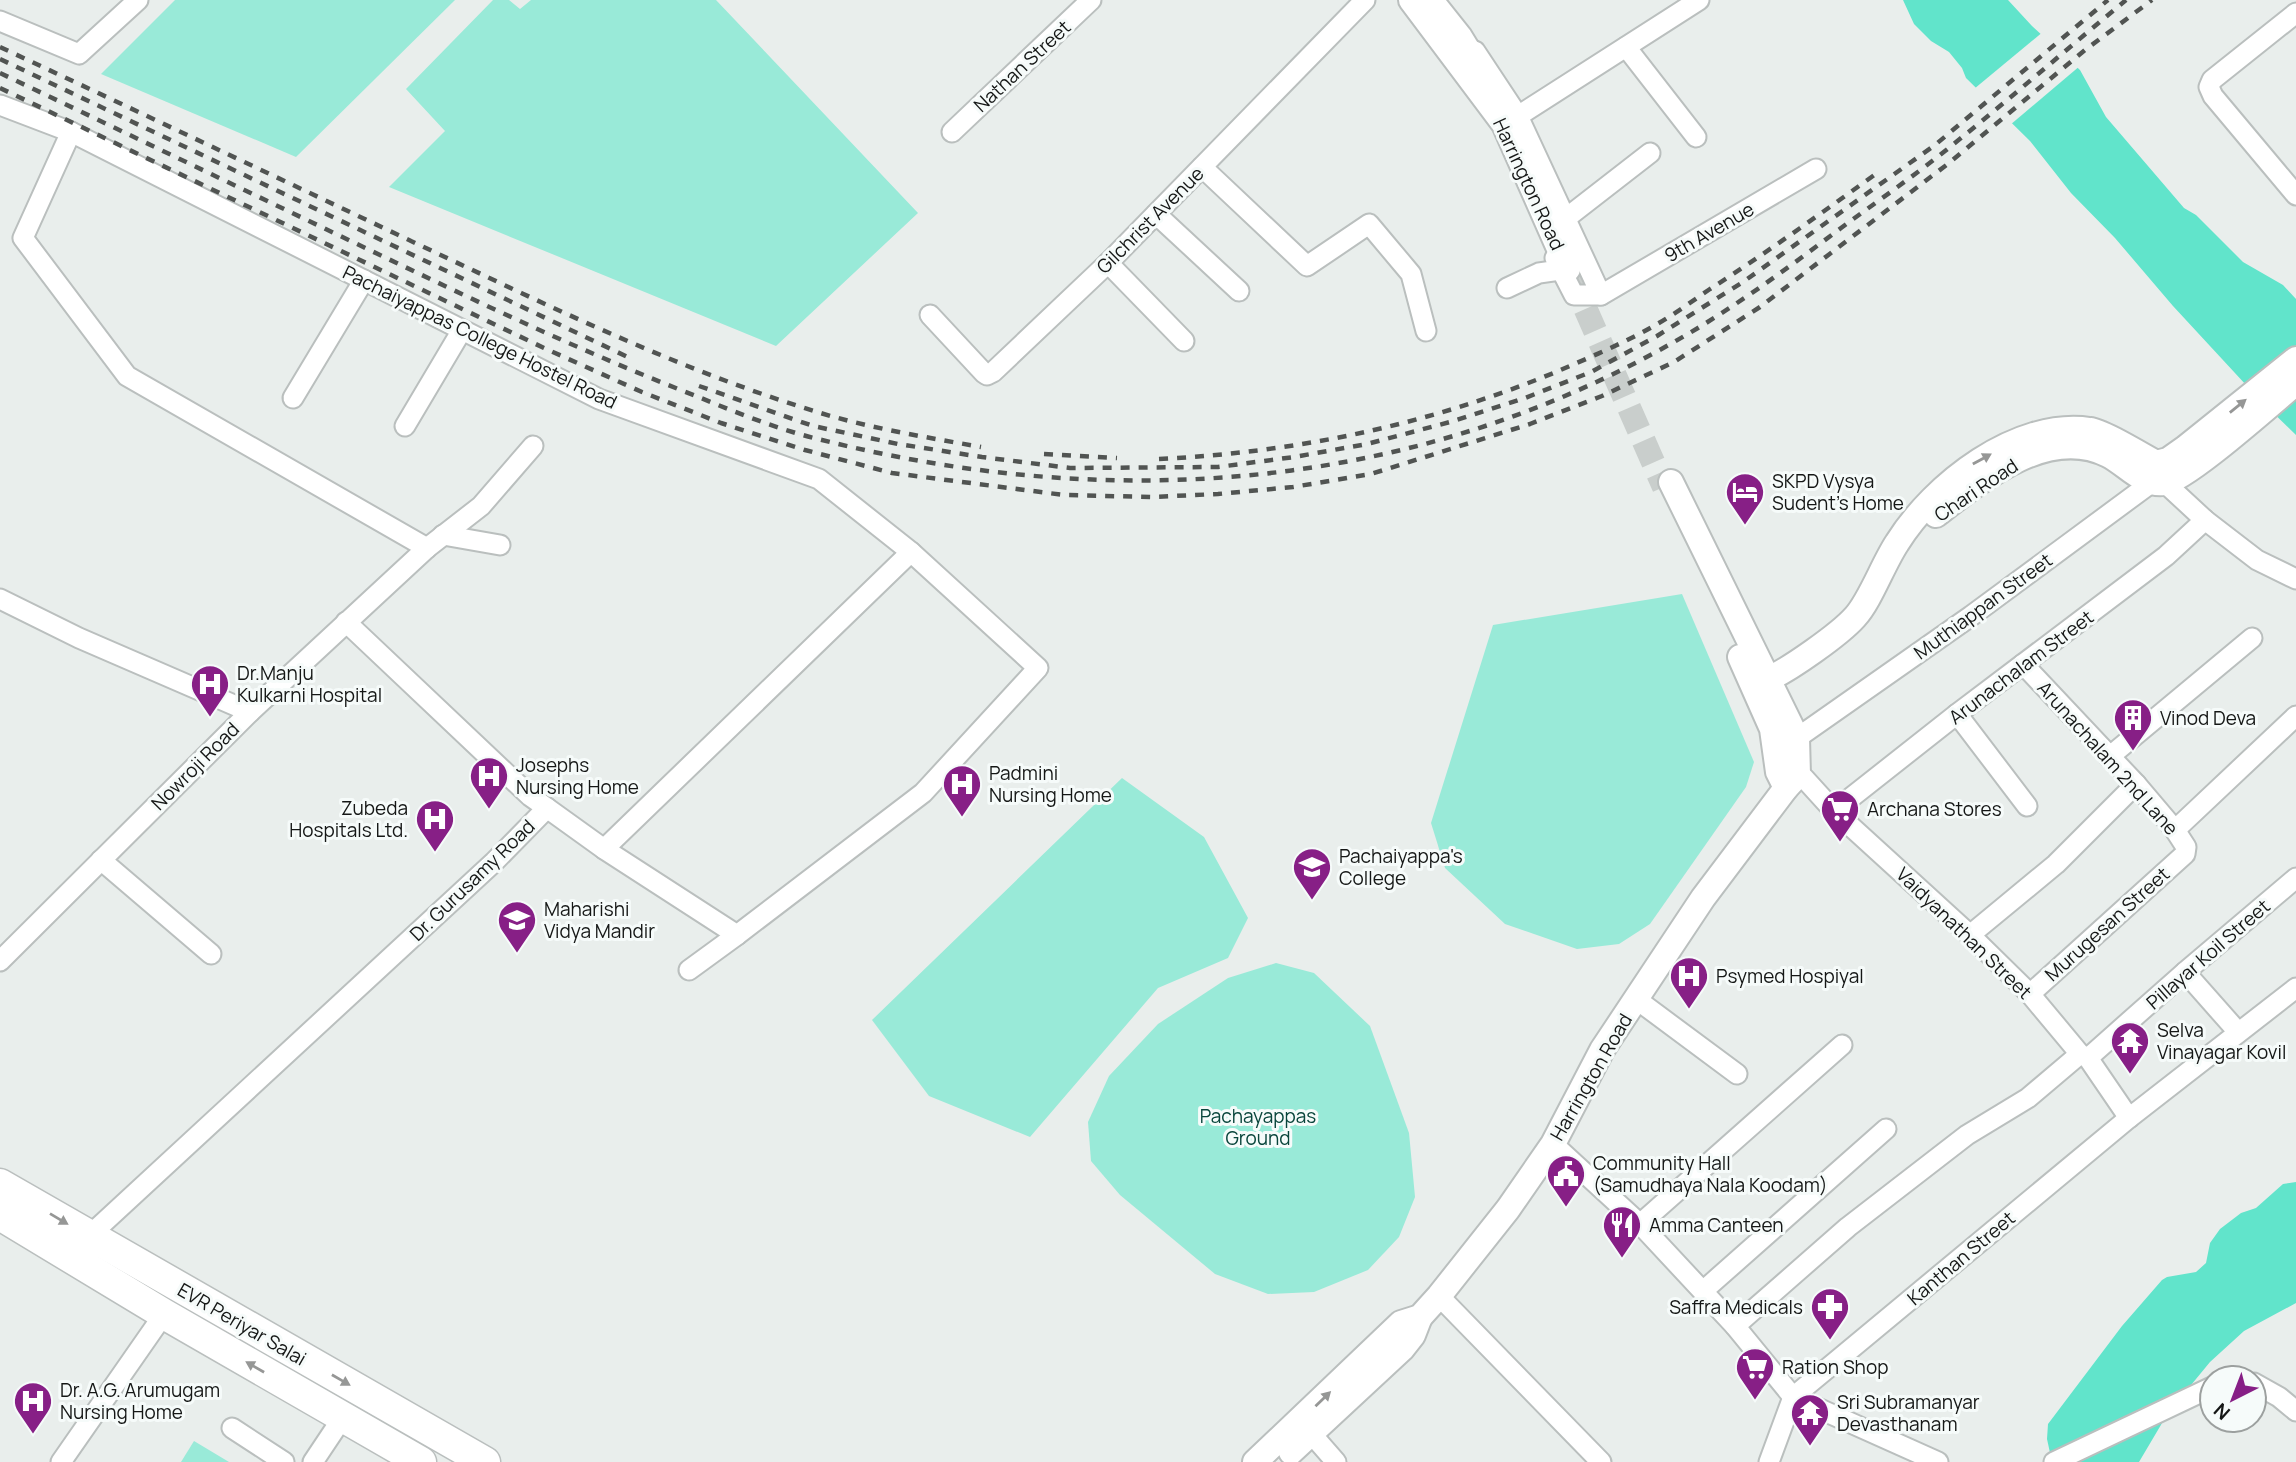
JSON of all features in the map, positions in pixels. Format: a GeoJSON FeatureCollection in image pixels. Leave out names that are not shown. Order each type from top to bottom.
{"type":"FeatureCollection","features":[{"type":"Feature","properties":{"kind":"main road","name":"EVR Periyar Salai"},"geometry":{"type":"LineString","coordinates":[[0,1184],[485,1462]]}},
{"type":"Feature","properties":{"kind":"main road","name":"EVR Periyar Salai"},"geometry":{"type":"LineString","coordinates":[[0,1215],[164,1314],[421,1462]]}},
{"type":"Feature","properties":{"kind":"street"},"geometry":{"type":"LineString","coordinates":[[0,21],[79,54],[138,0]]}},
{"type":"Feature","properties":{"kind":"street","name":"Nathan Street"},"geometry":{"type":"LineString","coordinates":[[952,132],[1091,0]]}},
{"type":"Feature","properties":{"kind":"street","name":"Gilchrist Avenue"},"geometry":{"type":"LineString","coordinates":[[930,315],[984,373],[987,375],[993,372],[1108,262],[1366,0]]}},
{"type":"Feature","properties":{"kind":"street"},"geometry":{"type":"LineString","coordinates":[[1398,0],[1500,129],[1574,295],[1601,295],[1518,116],[1442,0]]}},
{"type":"Feature","properties":{"kind":"street","name":"Harrington Road"},"geometry":{"type":"LineString","coordinates":[[1410,0],[1504,124],[1565,274]]}},
{"type":"Feature","properties":{"kind":"street","name":"Harrington Road"},"geometry":{"type":"LineString","coordinates":[[1431,0],[1460,37],[1512,120],[1565,274]]}},
{"type":"Feature","properties":{"kind":"street"},"geometry":{"type":"LineString","coordinates":[[1518,116],[1699,0]]}},
{"type":"Feature","properties":{"kind":"street"},"geometry":{"type":"LineString","coordinates":[[2296,13],[2212,80],[2209,88],[2296,195]]}},
{"type":"Feature","properties":{"kind":"street"},"geometry":{"type":"LineString","coordinates":[[1626,47],[1696,137]]}},
{"type":"Feature","properties":{"kind":"street","name":"Pachaiyappas College Hostel Road"},"geometry":{"type":"LineString","coordinates":[[0,105],[71,132],[599,399],[819,480],[911,552],[1038,668],[923,793],[737,934]]}},
{"type":"Feature","properties":{"kind":"street"},"geometry":{"type":"LineString","coordinates":[[71,132],[23,238],[127,376],[427,548]]}},
{"type":"Feature","properties":{"kind":"street"},"geometry":{"type":"LineString","coordinates":[[1565,219],[1650,153]]}},
{"type":"Feature","properties":{"kind":"street"},"geometry":{"type":"LineString","coordinates":[[1202,167],[1307,266],[1364,226],[1368,224],[1373,227],[1411,274],[1426,331]]}},
{"type":"Feature","properties":{"kind":"street","name":"9th Avenue"},"geometry":{"type":"LineString","coordinates":[[1601,295],[1816,169]]}},
{"type":"Feature","properties":{"kind":"street"},"geometry":{"type":"LineString","coordinates":[[1156,214],[1239,292]]}},
{"type":"Feature","properties":{"kind":"street"},"geometry":{"type":"LineString","coordinates":[[1108,262],[1184,341]]}},
{"type":"Feature","properties":{"kind":"street"},"geometry":{"type":"LineString","coordinates":[[1507,288],[1528,277],[1565,274]]}},
{"type":"Feature","properties":{"kind":"street"},"geometry":{"type":"LineString","coordinates":[[293,398],[364,280]]}},
{"type":"Feature","properties":{"kind":"street"},"geometry":{"type":"LineString","coordinates":[[405,426],[462,330]]}},
{"type":"Feature","properties":{"kind":"street"},"geometry":{"type":"LineString","coordinates":[[2191,456],[2296,359]]}},
{"type":"Feature","properties":{"kind":"street"},"geometry":{"type":"LineString","coordinates":[[2296,383],[2191,456],[2168,460],[2157,476],[2205,520],[2258,560],[2296,579]]}},
{"type":"Feature","properties":{"kind":"street","name":"Chari Road"},"geometry":{"type":"LineString","coordinates":[[1771,683],[1857,616],[1896,544],[1917,514],[1969,467],[2011,443],[2054,430],[2092,429],[2157,476]]}},
{"type":"Feature","properties":{"kind":"street","name":"Nowroji Road"},"geometry":{"type":"LineString","coordinates":[[0,961],[250,712],[427,548],[481,506],[533,446]]}},
{"type":"Feature","properties":{"kind":"street","name":"Muthiappan Street"},"geometry":{"type":"LineString","coordinates":[[1797,738],[1971,616],[2157,476]]}},
{"type":"Feature","properties":{"kind":"street"},"geometry":{"type":"LineString","coordinates":[[1667,484],[1797,738],[1787,778],[1772,729],[1667,484]]}},
{"type":"Feature","properties":{"kind":"street","name":"Arunachalam Street"},"geometry":{"type":"LineString","coordinates":[[1834,811],[2166,556],[2205,520]]}},
{"type":"Feature","properties":{"kind":"street"},"geometry":{"type":"LineString","coordinates":[[443,535],[500,545]]}},
{"type":"Feature","properties":{"kind":"street"},"geometry":{"type":"LineString","coordinates":[[604,849],[911,552]]}},
{"type":"Feature","properties":{"kind":"street"},"geometry":{"type":"LineString","coordinates":[[0,599],[79,638],[250,712]]}},
{"type":"Feature","properties":{"kind":"street"},"geometry":{"type":"LineString","coordinates":[[346,622],[530,796],[547,808]]}},
{"type":"Feature","properties":{"kind":"street"},"geometry":{"type":"LineString","coordinates":[[2109,757],[2252,638]]}},
{"type":"Feature","properties":{"kind":"street","name":"Arunachalam 2nd Lane"},"geometry":{"type":"LineString","coordinates":[[2024,664],[2175,830],[2186,847],[2185,854]]}},
{"type":"Feature","properties":{"kind":"street"},"geometry":{"type":"LineString","coordinates":[[1957,714],[2027,806]]}},
{"type":"Feature","properties":{"kind":"street"},"geometry":{"type":"LineString","coordinates":[[2175,830],[2296,716]]}},
{"type":"Feature","properties":{"kind":"street","name":"Harrington Road"},"geometry":{"type":"LineString","coordinates":[[1255,1462],[1306,1427],[1401,1323],[1420,1317],[1508,1209],[1553,1144],[1602,1050],[1787,778]]}},
{"type":"Feature","properties":{"kind":"street","name":"Vaidyanathan Street"},"geometry":{"type":"LineString","coordinates":[[1787,778],[1804,778],[1834,811],[1970,935],[2030,994],[2084,1056],[2129,1118]]}},
{"type":"Feature","properties":{"kind":"street"},"geometry":{"type":"LineString","coordinates":[[1970,935],[2056,864],[2136,785]]}},
{"type":"Feature","properties":{"kind":"street","name":"Dr. Gurusamy Road"},"geometry":{"type":"LineString","coordinates":[[89,1236],[494,862],[547,808],[604,849],[737,934]]}},
{"type":"Feature","properties":{"kind":"street","name":"Murugesan Street"},"geometry":{"type":"LineString","coordinates":[[2030,994],[2185,854]]}},
{"type":"Feature","properties":{"kind":"street"},"geometry":{"type":"LineString","coordinates":[[101,860],[211,954]]}},
{"type":"Feature","properties":{"kind":"street","name":"Pillayar Koil Street"},"geometry":{"type":"LineString","coordinates":[[1735,1326],[1848,1227],[1967,1135],[2028,1098],[2084,1056],[2296,878]]}},
{"type":"Feature","properties":{"kind":"street"},"geometry":{"type":"LineString","coordinates":[[688,970],[737,934]]}},
{"type":"Feature","properties":{"kind":"street"},"geometry":{"type":"LineString","coordinates":[[2185,972],[2238,1032]]}},
{"type":"Feature","properties":{"kind":"street","name":"Kanthan Street"},"geometry":{"type":"LineString","coordinates":[[1793,1397],[2129,1118],[2296,988]]}},
{"type":"Feature","properties":{"kind":"street"},"geometry":{"type":"LineString","coordinates":[[1636,999],[1737,1074]]}},
{"type":"Feature","properties":{"kind":"street"},"geometry":{"type":"LineString","coordinates":[[1640,1224],[1842,1045]]}},
{"type":"Feature","properties":{"kind":"street"},"geometry":{"type":"LineString","coordinates":[[1703,1291],[1886,1129]]}},
{"type":"Feature","properties":{"kind":"street"},"geometry":{"type":"LineString","coordinates":[[1553,1144],[1640,1224],[1735,1326],[1793,1397],[1938,1462]]}},
{"type":"Feature","properties":{"kind":"street"},"geometry":{"type":"LineString","coordinates":[[1439,1296],[1601,1462]]}},
{"type":"Feature","properties":{"kind":"street"},"geometry":{"type":"LineString","coordinates":[[61,1462],[164,1314]]}},
{"type":"Feature","properties":{"kind":"street"},"geometry":{"type":"LineString","coordinates":[[2268,1392],[2291,1406]]}},
{"type":"Feature","properties":{"kind":"street"},"geometry":{"type":"LineString","coordinates":[[2054,1462],[2198,1394]]}},
{"type":"Feature","properties":{"kind":"street"},"geometry":{"type":"LineString","coordinates":[[1769,1462],[1793,1397]]}},
{"type":"Feature","properties":{"kind":"street"},"geometry":{"type":"LineString","coordinates":[[313,1462],[343,1417]]}},
{"type":"Feature","properties":{"kind":"street"},"geometry":{"type":"LineString","coordinates":[[1281,1462],[1306,1427],[1336,1462]]}},
{"type":"Feature","properties":{"kind":"street"},"geometry":{"type":"LineString","coordinates":[[232,1428],[284,1462]]}},
{"type":"Feature","properties":{"kind":"green space"},"geometry":{"type":"Polygon","coordinates":[[[175,0],[455,0],[296,157],[101,74],[175,0]]]}},
{"type":"Feature","properties":{"kind":"green space"},"geometry":{"type":"Polygon","coordinates":[[[493,0],[509,0],[520,9],[531,0],[716,0],[918,213],[776,346],[389,187],[445,131],[406,89],[493,0]]]}},
{"type":"Feature","properties":{"kind":"green space"},"geometry":{"type":"Polygon","coordinates":[[[1682,594],[1754,762],[1746,787],[1650,924],[1619,944],[1577,949],[1505,924],[1445,868],[1431,823],[1493,625],[1682,594]]]}},
{"type":"Feature","properties":{"kind":"green space"},"geometry":{"type":"Polygon","coordinates":[[[1122,778],[1204,837],[1248,918],[1228,958],[1158,988],[1030,1137],[929,1096],[872,1020],[1122,778]]]}},
{"type":"Feature","properties":{"kind":"green space","name":"Pachayappas Ground"},"geometry":{"type":"Polygon","coordinates":[[[1276,963],[1314,973],[1370,1026],[1409,1133],[1415,1197],[1399,1237],[1368,1270],[1314,1292],[1268,1294],[1215,1274],[1120,1195],[1091,1161],[1088,1122],[1109,1076],[1158,1024],[1228,978],[1276,963]]]}},
{"type":"Feature","properties":{"kind":"green space"},"geometry":{"type":"Polygon","coordinates":[[[194,1441],[229,1462],[181,1462],[194,1441]]]}},
{"type":"Feature","properties":{"kind":"shaded area"},"geometry":{"type":"Polygon","coordinates":[[[1903,0],[2008,0],[2080,70],[2106,117],[2184,208],[2196,215],[2243,262],[2283,285],[2296,299],[2296,435],[2173,306],[2115,238],[2071,193],[2030,141],[1966,78],[1962,68],[1949,52],[1931,41],[1914,24],[1903,0]]]}},
{"type":"Feature","properties":{"kind":"shaded area"},"geometry":{"type":"Polygon","coordinates":[[[2296,1182],[2296,1303],[2244,1331],[2208,1364],[2198,1364],[2198,1377],[2168,1413],[2139,1462],[2052,1462],[2047,1439],[2048,1424],[2122,1326],[2162,1280],[2196,1272],[2206,1263],[2210,1243],[2220,1229],[2241,1213],[2256,1208],[2283,1184],[2296,1182]]]}},
{"type":"Feature","properties":{"kind":"pier"},"geometry":{"type":"Polygon","coordinates":[[[2044,31],[2081,65],[2010,125],[1974,89],[2044,31]]]}},
{"type":"Feature","properties":{"kind":"tunnel"},"geometry":{"type":"LineString","coordinates":[[1571,276],[1664,487]]}},
{"type":"Feature","properties":{"kind":"railway"},"geometry":{"type":"LineString","coordinates":[[699,386],[813,426],[898,444],[1070,468],[1218,467],[1367,444],[1450,422],[1525,398],[1591,372],[1657,336],[1743,282],[1935,145],[2108,0]]}},
{"type":"Feature","properties":{"kind":"railway"},"geometry":{"type":"LineString","coordinates":[[0,73],[570,344],[756,420],[818,439],[926,462],[1035,476],[1143,480],[1251,475],[1358,460],[1462,433],[1565,396],[1665,347],[1777,276],[1945,151],[2126,0]]}},
{"type":"Feature","properties":{"kind":"railway"},"geometry":{"type":"LineString","coordinates":[[0,88],[544,348],[642,392],[721,423],[805,450],[892,473],[1064,495],[1151,497],[1293,487],[1371,474],[1530,424],[1602,396],[1674,362],[1760,307],[1949,163],[2085,50],[2152,0]]}},
{"type":"Feature","properties":{"kind":"railway"},"geometry":{"type":"LineString","coordinates":[[0,47],[510,288],[660,355],[762,394],[834,417],[981,447]]}},
{"type":"Feature","properties":{"kind":"railway"},"geometry":{"type":"LineString","coordinates":[[0,59],[634,360]]}},
{"type":"Feature","properties":{"kind":"railway"},"geometry":{"type":"LineString","coordinates":[[1159,459],[1262,450],[1362,433],[1459,407],[1556,372],[1629,339],[1667,318],[1880,171]]}},
{"type":"Feature","properties":{"kind":"railway"},"geometry":{"type":"LineString","coordinates":[[1044,454],[1117,458]]}},
{"type":"Feature","properties":{"kind":"place","name":"SKPD Vysya Sudent's Home"},"geometry":{"type":"Point","coordinates":[1745,526]}},
{"type":"Feature","properties":{"kind":"place","name":"Dr.Manju Kulkarni Hospital"},"geometry":{"type":"Point","coordinates":[210,718]}},
{"type":"Feature","properties":{"kind":"place","name":"Vinod Deva"},"geometry":{"type":"Point","coordinates":[2133,752]}},
{"type":"Feature","properties":{"kind":"place","name":"Josephs Nursing Home"},"geometry":{"type":"Point","coordinates":[489,810]}},
{"type":"Feature","properties":{"kind":"place","name":"Padmini Nursing Home"},"geometry":{"type":"Point","coordinates":[962,818]}},
{"type":"Feature","properties":{"kind":"place","name":"Archana Stores"},"geometry":{"type":"Point","coordinates":[1840,843]}},
{"type":"Feature","properties":{"kind":"place","name":"Zubeda Hospitals Ltd."},"geometry":{"type":"Point","coordinates":[435,853]}},
{"type":"Feature","properties":{"kind":"place","name":"Pachaiyappa's College"},"geometry":{"type":"Point","coordinates":[1312,901]}},
{"type":"Feature","properties":{"kind":"place","name":"Maharishi Vidya Mandir"},"geometry":{"type":"Point","coordinates":[517,954]}},
{"type":"Feature","properties":{"kind":"place","name":"Psymed Hospiyal"},"geometry":{"type":"Point","coordinates":[1689,1010]}},
{"type":"Feature","properties":{"kind":"place","name":"Selva Vinayagar Kovil"},"geometry":{"type":"Point","coordinates":[2130,1075]}},
{"type":"Feature","properties":{"kind":"place","name":"Community Hall (Samudhaya Nala Koodam)"},"geometry":{"type":"Point","coordinates":[1566,1208]}},
{"type":"Feature","properties":{"kind":"place","name":"Amma Canteen"},"geometry":{"type":"Point","coordinates":[1622,1259]}},
{"type":"Feature","properties":{"kind":"place","name":"Saffra Medicals"},"geometry":{"type":"Point","coordinates":[1830,1341]}},
{"type":"Feature","properties":{"kind":"place","name":"Ration Shop"},"geometry":{"type":"Point","coordinates":[1755,1401]}},
{"type":"Feature","properties":{"kind":"place","name":"Dr. A.G. Arumugam Nursing Home"},"geometry":{"type":"Point","coordinates":[33,1435]}},
{"type":"Feature","properties":{"kind":"place","name":"Sri Subramanyar Devasthanam"},"geometry":{"type":"Point","coordinates":[1810,1447]}}]}
